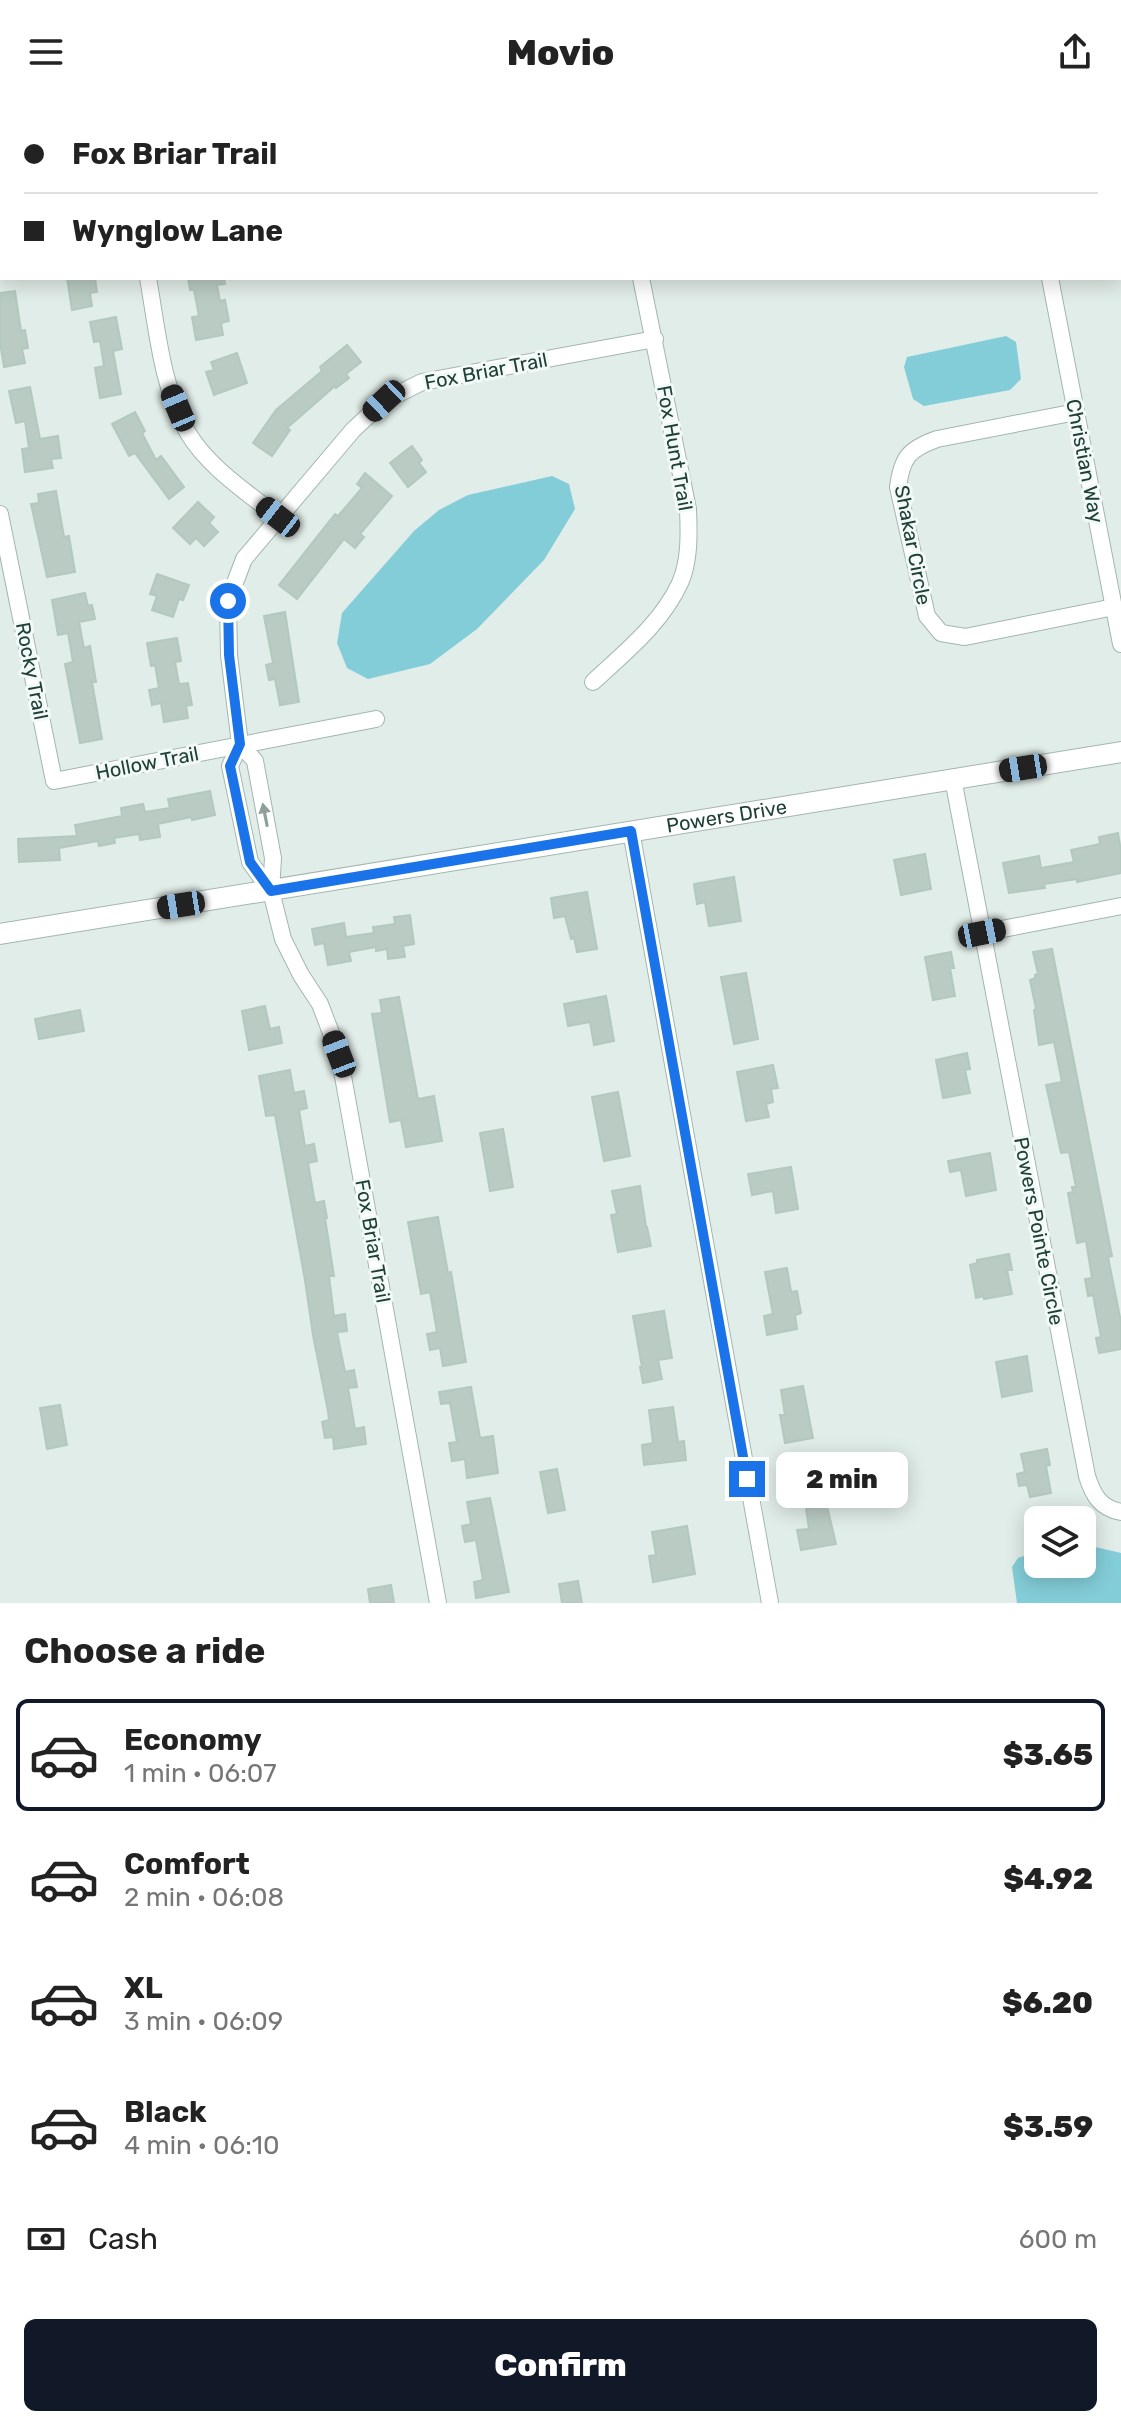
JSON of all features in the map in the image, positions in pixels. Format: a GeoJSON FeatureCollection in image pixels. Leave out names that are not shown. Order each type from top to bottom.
{"type":"FeatureCollection","features":[{"type":"Feature","properties":{"kind":"street"},"geometry":{"type":"LineString","coordinates":[[148,280],[167,383],[188,434],[221,472],[278,517]]}},
{"type":"Feature","properties":{"kind":"street","name":"Fox Hunt Trail"},"geometry":{"type":"LineString","coordinates":[[593,682],[655,625],[681,582],[689,541],[688,509],[641,280]]}},
{"type":"Feature","properties":{"kind":"street","name":"Christian Way"},"geometry":{"type":"LineString","coordinates":[[1050,280],[1121,644]]}},
{"type":"Feature","properties":{"kind":"street","name":"Fox Briar Trail"},"geometry":{"type":"LineString","coordinates":[[271,891],[250,862],[230,766],[240,744],[229,655],[228,601],[244,559],[353,430],[384,401],[422,382],[655,339]]}},
{"type":"Feature","properties":{"kind":"street","name":"Shakar Circle"},"geometry":{"type":"LineString","coordinates":[[1076,412],[937,439],[916,447],[900,468],[898,487],[927,616],[941,633],[965,637],[1114,607]]}},
{"type":"Feature","properties":{"kind":"street","name":"Rocky Trail"},"geometry":{"type":"LineString","coordinates":[[0,514],[54,781]]}},
{"type":"Feature","properties":{"kind":"street","name":"Hollow Trail"},"geometry":{"type":"LineString","coordinates":[[54,781],[376,719]]}},
{"type":"Feature","properties":{"kind":"street","name":"Fox Briar Trail"},"geometry":{"type":"LineString","coordinates":[[240,744],[255,761],[273,858],[271,891],[283,939],[320,1004],[339,1054],[438,1603]]}},
{"type":"Feature","properties":{"kind":"street","name":"Powers Drive"},"geometry":{"type":"LineString","coordinates":[[0,934],[1121,752]]}},
{"type":"Feature","properties":{"kind":"street","name":"Powers Pointe Circle"},"geometry":{"type":"LineString","coordinates":[[953,779],[1087,1476],[1092,1493],[1102,1505],[1121,1512]]}},
{"type":"Feature","properties":{"kind":"street"},"geometry":{"type":"LineString","coordinates":[[631,831],[770,1603]]}},
{"type":"Feature","properties":{"kind":"street"},"geometry":{"type":"LineString","coordinates":[[982,933],[1121,906]]}},
{"type":"Feature","properties":{"kind":"water"},"geometry":{"type":"Polygon","coordinates":[[[1006,336],[1016,342],[1021,379],[1010,390],[924,406],[913,399],[904,367],[907,357],[1006,336]]]}},
{"type":"Feature","properties":{"kind":"water"},"geometry":{"type":"Polygon","coordinates":[[[552,476],[569,484],[575,509],[544,560],[477,629],[430,664],[368,679],[347,668],[337,643],[342,613],[414,531],[439,510],[468,495],[552,476]]]}},
{"type":"Feature","properties":{"kind":"water"},"geometry":{"type":"Polygon","coordinates":[[[1096,1547],[1121,1553],[1121,1603],[1017,1603],[1012,1567],[1018,1558],[1024,1556],[1024,1578],[1096,1578],[1096,1547]]]}},
{"type":"Feature","properties":{"kind":"building"},"geometry":{"type":"Polygon","coordinates":[[[67,280],[95,280],[97,292],[90,293],[92,306],[72,310],[67,280]]]}},
{"type":"Feature","properties":{"kind":"building"},"geometry":{"type":"Polygon","coordinates":[[[188,280],[224,280],[225,284],[217,285],[220,301],[225,300],[229,321],[221,323],[223,335],[196,340],[192,317],[199,316],[194,290],[190,290],[188,280]]]}},
{"type":"Feature","properties":{"kind":"building"},"geometry":{"type":"Polygon","coordinates":[[[15,291],[21,331],[25,330],[28,348],[22,349],[25,363],[4,367],[0,343],[0,293],[15,291]]]}},
{"type":"Feature","properties":{"kind":"building"},"geometry":{"type":"Polygon","coordinates":[[[116,317],[122,349],[113,351],[121,394],[100,398],[95,368],[104,366],[100,341],[94,342],[90,322],[116,317]]]}},
{"type":"Feature","properties":{"kind":"building"},"geometry":{"type":"Polygon","coordinates":[[[347,345],[361,362],[346,374],[349,378],[335,386],[287,428],[290,430],[272,456],[253,443],[276,410],[347,345]]]}},
{"type":"Feature","properties":{"kind":"building"},"geometry":{"type":"Polygon","coordinates":[[[237,353],[247,383],[214,395],[206,372],[214,370],[211,362],[237,353]]]}},
{"type":"Feature","properties":{"kind":"building"},"geometry":{"type":"Polygon","coordinates":[[[30,387],[40,439],[58,436],[61,458],[51,459],[53,468],[25,472],[22,449],[29,448],[25,421],[16,423],[9,391],[30,387]]]}},
{"type":"Feature","properties":{"kind":"building"},"geometry":{"type":"Polygon","coordinates":[[[135,412],[156,460],[161,456],[184,487],[169,499],[135,453],[129,456],[112,424],[135,412]]]}},
{"type":"Feature","properties":{"kind":"building"},"geometry":{"type":"Polygon","coordinates":[[[412,446],[426,472],[408,487],[390,463],[412,446]]]}},
{"type":"Feature","properties":{"kind":"building"},"geometry":{"type":"Polygon","coordinates":[[[365,473],[392,496],[360,534],[364,537],[355,548],[344,539],[297,599],[279,585],[335,514],[338,516],[362,488],[357,484],[365,473]]]}},
{"type":"Feature","properties":{"kind":"building"},"geometry":{"type":"Polygon","coordinates":[[[56,491],[64,537],[69,536],[75,572],[47,577],[31,504],[39,503],[38,494],[56,491]]]}},
{"type":"Feature","properties":{"kind":"building"},"geometry":{"type":"Polygon","coordinates":[[[198,502],[214,517],[209,523],[218,532],[204,546],[196,538],[190,544],[173,528],[198,502]]]}},
{"type":"Feature","properties":{"kind":"building"},"geometry":{"type":"Polygon","coordinates":[[[157,574],[189,585],[183,600],[179,599],[173,617],[152,610],[157,596],[150,594],[157,574]]]}},
{"type":"Feature","properties":{"kind":"building"},"geometry":{"type":"Polygon","coordinates":[[[85,593],[95,619],[79,622],[84,648],[90,646],[96,682],[92,682],[102,739],[80,743],[65,664],[73,662],[68,633],[58,635],[52,600],[85,593]]]}},
{"type":"Feature","properties":{"kind":"building"},"geometry":{"type":"Polygon","coordinates":[[[285,612],[299,702],[280,705],[275,679],[269,680],[266,665],[273,663],[264,616],[285,612]]]}},
{"type":"Feature","properties":{"kind":"building"},"geometry":{"type":"Polygon","coordinates":[[[177,638],[181,661],[175,662],[179,684],[188,683],[192,705],[186,706],[188,718],[164,722],[161,703],[152,705],[149,690],[159,688],[147,643],[177,638]]]}},
{"type":"Feature","properties":{"kind":"building"},"geometry":{"type":"Polygon","coordinates":[[[210,791],[215,815],[158,824],[160,837],[140,840],[139,834],[114,838],[115,843],[99,846],[98,841],[59,848],[60,860],[19,862],[18,839],[77,836],[75,825],[122,816],[121,808],[143,804],[145,812],[170,808],[168,799],[210,791]]]}},
{"type":"Feature","properties":{"kind":"building"},"geometry":{"type":"Polygon","coordinates":[[[1118,833],[1121,873],[1077,882],[1077,879],[1044,884],[1045,888],[1009,893],[1003,863],[1039,856],[1041,868],[1074,862],[1071,850],[1100,844],[1099,837],[1118,833]]]}},
{"type":"Feature","properties":{"kind":"building"},"geometry":{"type":"Polygon","coordinates":[[[925,854],[931,889],[901,895],[894,860],[925,854]]]}},
{"type":"Feature","properties":{"kind":"building"},"geometry":{"type":"Polygon","coordinates":[[[734,877],[741,921],[709,926],[705,902],[697,904],[694,884],[734,877]]]}},
{"type":"Feature","properties":{"kind":"building"},"geometry":{"type":"Polygon","coordinates":[[[587,892],[597,949],[577,952],[565,916],[554,918],[551,898],[587,892]]]}},
{"type":"Feature","properties":{"kind":"building"},"geometry":{"type":"Polygon","coordinates":[[[410,915],[414,944],[403,946],[405,957],[388,959],[387,949],[376,951],[376,947],[349,952],[351,961],[328,965],[324,943],[315,945],[312,929],[344,923],[346,937],[374,933],[373,927],[395,924],[394,917],[410,915]]]}},
{"type":"Feature","properties":{"kind":"building"},"geometry":{"type":"Polygon","coordinates":[[[1052,949],[1112,1256],[1108,1257],[1121,1322],[1121,1349],[1099,1353],[1096,1338],[1101,1337],[1093,1295],[1088,1296],[1085,1279],[1092,1278],[1086,1241],[1077,1243],[1068,1193],[1076,1187],[1069,1152],[1061,1153],[1046,1085],[1062,1082],[1054,1042],[1039,1045],[1030,980],[1038,974],[1033,952],[1052,949]]]}},
{"type":"Feature","properties":{"kind":"building"},"geometry":{"type":"Polygon","coordinates":[[[951,952],[954,968],[950,968],[955,996],[933,1000],[925,957],[951,952]]]}},
{"type":"Feature","properties":{"kind":"building"},"geometry":{"type":"Polygon","coordinates":[[[746,973],[758,1039],[734,1044],[721,977],[746,973]]]}},
{"type":"Feature","properties":{"kind":"building"},"geometry":{"type":"Polygon","coordinates":[[[606,996],[614,1041],[594,1045],[590,1022],[568,1026],[564,1004],[606,996]]]}},
{"type":"Feature","properties":{"kind":"building"},"geometry":{"type":"Polygon","coordinates":[[[399,997],[418,1099],[434,1096],[442,1141],[406,1147],[401,1120],[390,1122],[372,1014],[382,1013],[380,1000],[399,997]]]}},
{"type":"Feature","properties":{"kind":"building"},"geometry":{"type":"Polygon","coordinates":[[[265,1006],[270,1029],[279,1027],[282,1043],[249,1050],[242,1011],[265,1006]]]}},
{"type":"Feature","properties":{"kind":"building"},"geometry":{"type":"Polygon","coordinates":[[[80,1010],[84,1031],[39,1039],[35,1019],[80,1010]]]}},
{"type":"Feature","properties":{"kind":"building"},"geometry":{"type":"Polygon","coordinates":[[[967,1053],[970,1069],[965,1070],[970,1093],[943,1098],[936,1060],[967,1053]]]}},
{"type":"Feature","properties":{"kind":"building"},"geometry":{"type":"Polygon","coordinates":[[[773,1065],[778,1088],[771,1089],[773,1102],[766,1104],[769,1117],[746,1121],[737,1072],[773,1065]]]}},
{"type":"Feature","properties":{"kind":"building"},"geometry":{"type":"Polygon","coordinates":[[[290,1070],[294,1093],[304,1091],[307,1108],[299,1110],[305,1146],[314,1144],[317,1161],[308,1163],[315,1203],[324,1201],[327,1218],[334,1276],[329,1276],[334,1316],[345,1314],[347,1331],[337,1332],[345,1372],[354,1370],[357,1387],[348,1388],[355,1429],[364,1427],[366,1444],[334,1449],[333,1437],[325,1438],[322,1422],[329,1420],[328,1411],[275,1115],[266,1116],[259,1076],[290,1070]]]}},
{"type":"Feature","properties":{"kind":"building"},"geometry":{"type":"Polygon","coordinates":[[[618,1092],[630,1156],[604,1161],[592,1097],[618,1092]]]}},
{"type":"Feature","properties":{"kind":"building"},"geometry":{"type":"Polygon","coordinates":[[[503,1129],[513,1187],[490,1191],[480,1133],[503,1129]]]}},
{"type":"Feature","properties":{"kind":"building"},"geometry":{"type":"Polygon","coordinates":[[[990,1153],[996,1190],[966,1196],[961,1170],[950,1172],[948,1161],[990,1153]]]}},
{"type":"Feature","properties":{"kind":"building"},"geometry":{"type":"Polygon","coordinates":[[[791,1167],[798,1209],[776,1213],[773,1191],[752,1195],[748,1174],[791,1167]]]}},
{"type":"Feature","properties":{"kind":"building"},"geometry":{"type":"Polygon","coordinates":[[[640,1186],[651,1246],[618,1252],[611,1215],[617,1214],[612,1191],[640,1186]]]}},
{"type":"Feature","properties":{"kind":"building"},"geometry":{"type":"Polygon","coordinates":[[[438,1217],[466,1362],[443,1366],[440,1348],[430,1350],[427,1334],[437,1332],[430,1292],[421,1294],[408,1222],[438,1217]]]}},
{"type":"Feature","properties":{"kind":"building"},"geometry":{"type":"Polygon","coordinates":[[[1009,1254],[1012,1270],[1007,1270],[1012,1294],[976,1298],[970,1265],[977,1263],[977,1260],[1009,1254]]]}},
{"type":"Feature","properties":{"kind":"building"},"geometry":{"type":"Polygon","coordinates":[[[787,1268],[791,1292],[797,1291],[801,1313],[795,1315],[797,1329],[767,1335],[764,1316],[773,1314],[765,1272],[787,1268]]]}},
{"type":"Feature","properties":{"kind":"building"},"geometry":{"type":"Polygon","coordinates":[[[664,1311],[672,1358],[658,1360],[662,1379],[643,1383],[633,1316],[664,1311]]]}},
{"type":"Feature","properties":{"kind":"building"},"geometry":{"type":"Polygon","coordinates":[[[1027,1356],[1032,1391],[1002,1397],[996,1362],[1027,1356]]]}},
{"type":"Feature","properties":{"kind":"building"},"geometry":{"type":"Polygon","coordinates":[[[803,1386],[813,1438],[785,1443],[780,1415],[785,1415],[781,1390],[803,1386]]]}},
{"type":"Feature","properties":{"kind":"building"},"geometry":{"type":"Polygon","coordinates":[[[471,1387],[480,1438],[493,1436],[498,1473],[467,1478],[465,1459],[452,1461],[449,1443],[457,1442],[450,1403],[441,1404],[439,1392],[471,1387]]]}},
{"type":"Feature","properties":{"kind":"building"},"geometry":{"type":"Polygon","coordinates":[[[60,1405],[67,1445],[47,1449],[40,1408],[60,1405]]]}},
{"type":"Feature","properties":{"kind":"building"},"geometry":{"type":"Polygon","coordinates":[[[673,1407],[678,1442],[684,1441],[686,1460],[644,1465],[642,1445],[653,1443],[649,1410],[673,1407]]]}},
{"type":"Feature","properties":{"kind":"building"},"geometry":{"type":"Polygon","coordinates":[[[1047,1449],[1050,1465],[1046,1466],[1051,1493],[1030,1497],[1027,1485],[1019,1486],[1017,1474],[1025,1472],[1021,1454],[1047,1449]]]}},
{"type":"Feature","properties":{"kind":"building"},"geometry":{"type":"Polygon","coordinates":[[[557,1469],[565,1510],[548,1513],[540,1472],[557,1469]]]}},
{"type":"Feature","properties":{"kind":"building"},"geometry":{"type":"Polygon","coordinates":[[[490,1498],[509,1592],[476,1598],[474,1582],[483,1580],[476,1540],[465,1542],[462,1526],[471,1524],[467,1502],[490,1498]]]}},
{"type":"Feature","properties":{"kind":"building"},"geometry":{"type":"Polygon","coordinates":[[[827,1506],[836,1544],[801,1550],[797,1530],[809,1529],[806,1509],[827,1506]]]}},
{"type":"Feature","properties":{"kind":"building"},"geometry":{"type":"Polygon","coordinates":[[[687,1526],[695,1574],[653,1582],[649,1556],[656,1555],[652,1532],[687,1526]]]}},
{"type":"Feature","properties":{"kind":"building"},"geometry":{"type":"Polygon","coordinates":[[[578,1581],[582,1603],[562,1603],[559,1584],[578,1581]]]}},
{"type":"Feature","properties":{"kind":"building"},"geometry":{"type":"Polygon","coordinates":[[[391,1585],[394,1603],[370,1603],[368,1589],[391,1585]]]}},
{"type":"Feature","properties":{"kind":"route"},"geometry":{"type":"LineString","coordinates":[[228,601],[229,655],[240,744],[230,766],[250,862],[271,891],[631,831],[747,1479]]}}]}
